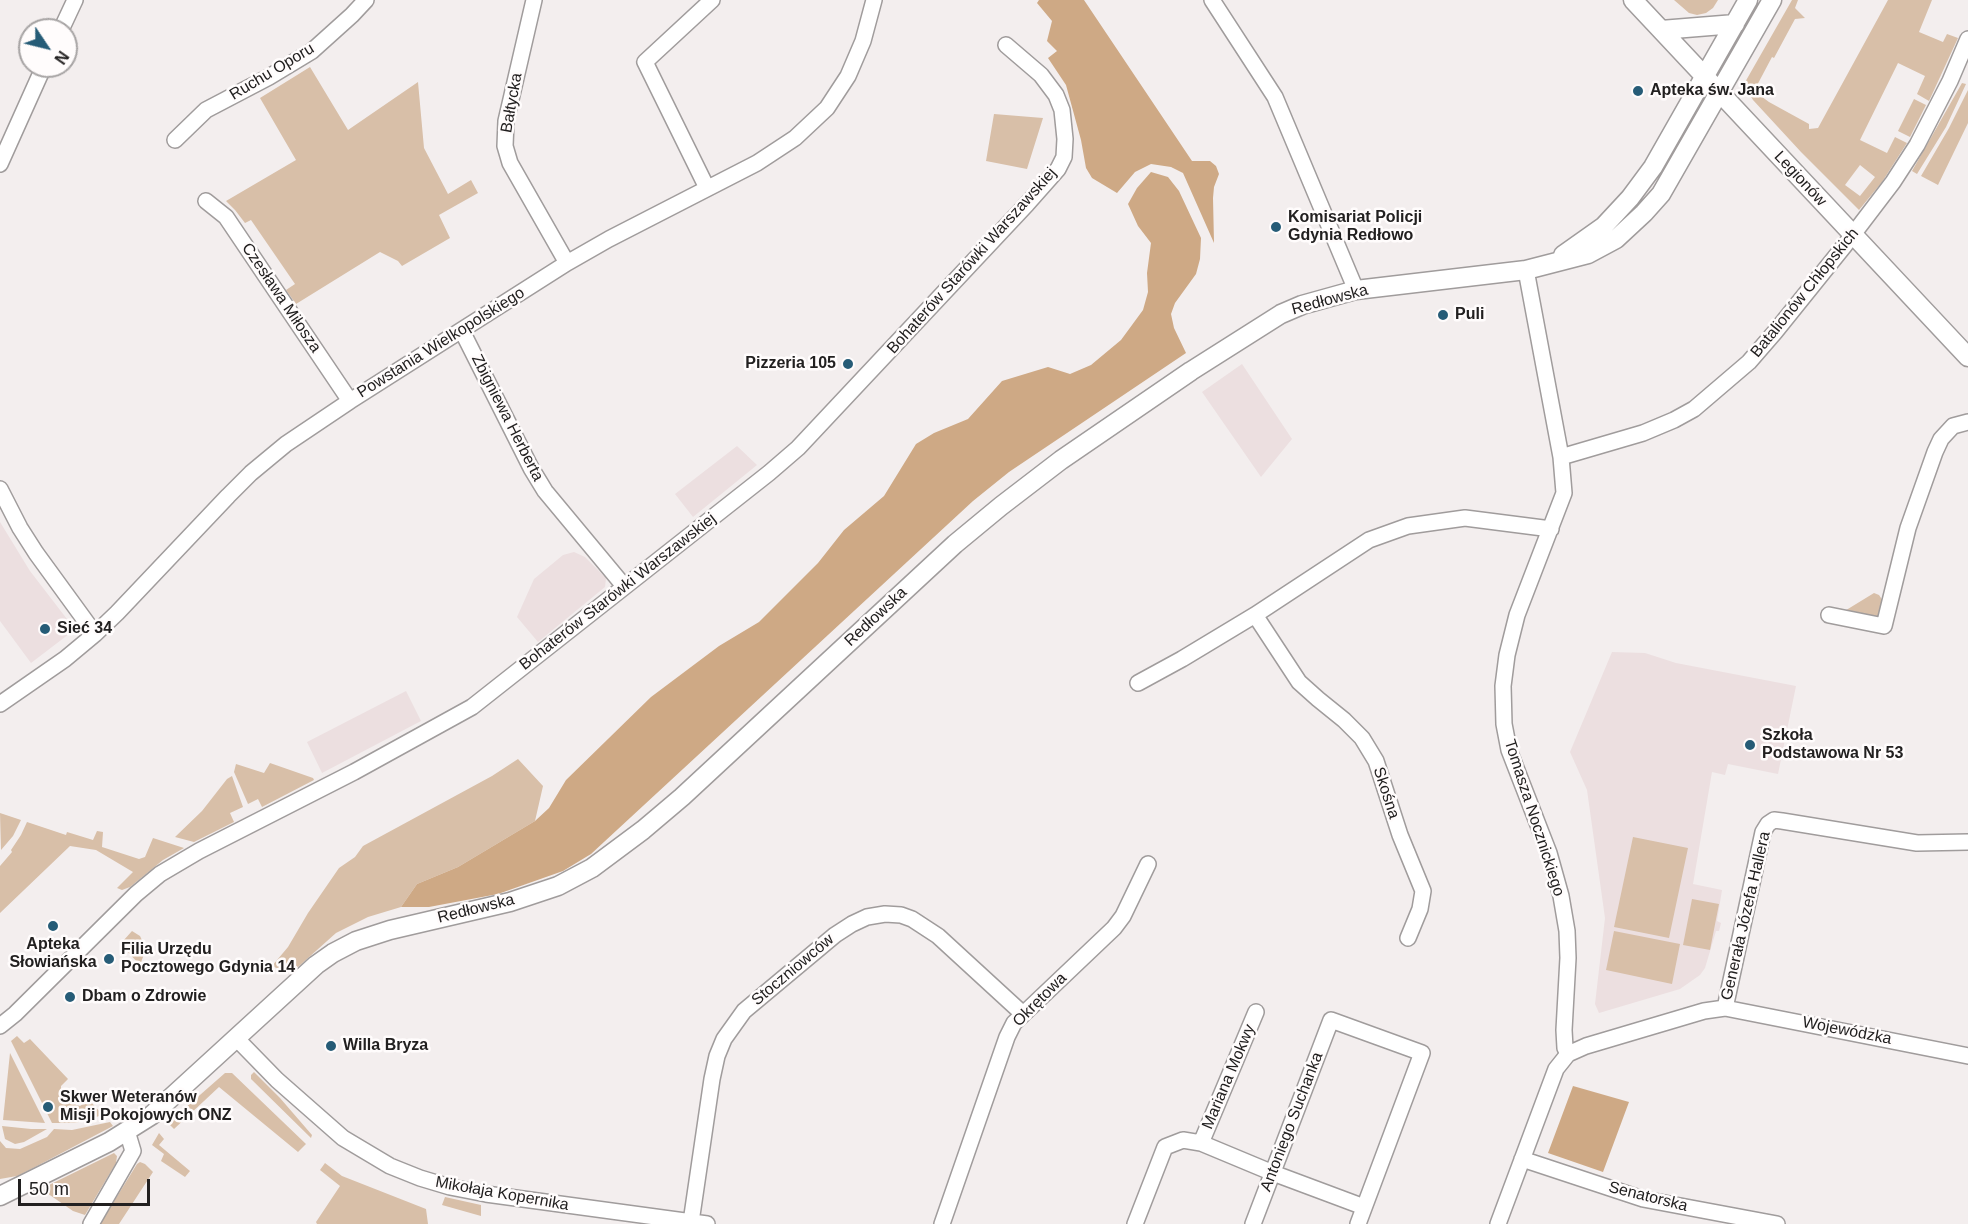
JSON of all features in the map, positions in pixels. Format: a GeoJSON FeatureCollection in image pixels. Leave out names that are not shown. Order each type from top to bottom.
{"type":"FeatureCollection","features":[{"type":"Feature","properties":{"kind":"street"},"geometry":{"type":"LineString","coordinates":[[67,18],[75,0]]}},
{"type":"Feature","properties":{"kind":"street","name":"Ruchu Oporu"},"geometry":{"type":"LineString","coordinates":[[175,140],[206,110],[269,77],[312,51],[366,0]]}},
{"type":"Feature","properties":{"kind":"street","name":"Bałtycka"},"geometry":{"type":"LineString","coordinates":[[534,0],[506,121],[506,146],[510,163],[567,263]]}},
{"type":"Feature","properties":{"kind":"street"},"geometry":{"type":"LineString","coordinates":[[707,188],[645,62],[712,0]]}},
{"type":"Feature","properties":{"kind":"street","name":"Powstania Wielkopolskiego"},"geometry":{"type":"LineString","coordinates":[[0,704],[65,659],[95,634],[251,473],[286,444],[350,400],[567,263],[776,151],[795,138],[827,108],[848,76],[863,41],[874,0]]}},
{"type":"Feature","properties":{"kind":"street"},"geometry":{"type":"LineString","coordinates":[[1212,0],[1275,97],[1356,290]]}},
{"type":"Feature","properties":{"kind":"street","name":"Legionów"},"geometry":{"type":"LineString","coordinates":[[1634,0],[1968,357]]}},
{"type":"Feature","properties":{"kind":"street","name":"Redłowska"},"geometry":{"type":"LineString","coordinates":[[1551,263],[1604,226],[1630,198],[1653,166],[1748,0]]}},
{"type":"Feature","properties":{"kind":"street","name":"Redłowska"},"geometry":{"type":"LineString","coordinates":[[236,1038],[316,965],[356,941],[390,930],[510,902],[558,886],[592,868],[682,797],[955,544],[1001,506],[1061,460],[1191,371],[1281,314],[1302,305],[1356,290],[1526,270],[1588,254],[1616,239],[1661,194],[1772,0]]}},
{"type":"Feature","properties":{"kind":"street"},"geometry":{"type":"LineString","coordinates":[[1661,30],[1735,24]]}},
{"type":"Feature","properties":{"kind":"street","name":"Batalionów Chłopskich"},"geometry":{"type":"LineString","coordinates":[[1561,457],[1643,433],[1674,420],[1694,409],[1749,362],[1893,182],[1917,145],[1950,81],[1968,39]]}},
{"type":"Feature","properties":{"kind":"street","name":"Bohaterów Starówki Warszawskiej"},"geometry":{"type":"LineString","coordinates":[[0,1026],[15,1014],[136,894],[160,874],[199,851],[456,717],[494,690],[798,448],[1058,169],[1064,157],[1065,139],[1062,110],[1056,95],[1041,75],[1006,45]]}},
{"type":"Feature","properties":{"kind":"street"},"geometry":{"type":"LineString","coordinates":[[0,164],[39,78]]}},
{"type":"Feature","properties":{"kind":"street","name":"Czesława Miłosza"},"geometry":{"type":"LineString","coordinates":[[206,201],[226,217],[350,400]]}},
{"type":"Feature","properties":{"kind":"street","name":"Tomasza Nocznickiego"},"geometry":{"type":"LineString","coordinates":[[1526,270],[1564,477],[1563,493],[1517,615],[1512,635],[1503,686],[1504,724],[1509,750],[1549,853],[1561,896],[1567,931],[1568,958],[1564,1030],[1565,1048],[1568,1054]]}},
{"type":"Feature","properties":{"kind":"street","name":"Zbigniewa Herberta"},"geometry":{"type":"LineString","coordinates":[[462,331],[544,491],[624,586]]}},
{"type":"Feature","properties":{"kind":"street"},"geometry":{"type":"LineString","coordinates":[[1829,615],[1884,626],[1908,528],[1935,452],[1941,439],[1953,426],[1968,422]]}},
{"type":"Feature","properties":{"kind":"street"},"geometry":{"type":"LineString","coordinates":[[0,489],[36,553],[95,634]]}},
{"type":"Feature","properties":{"kind":"street"},"geometry":{"type":"LineString","coordinates":[[1138,683],[1255,615],[1369,540],[1408,526],[1465,518],[1551,529]]}},
{"type":"Feature","properties":{"kind":"street","name":"Skośna"},"geometry":{"type":"LineString","coordinates":[[1255,615],[1299,682],[1362,738],[1377,761],[1400,835],[1423,891],[1420,909],[1408,938]]}},
{"type":"Feature","properties":{"kind":"street","name":"Generała Józefa Hallera"},"geometry":{"type":"LineString","coordinates":[[1568,1054],[1586,1046],[1704,1011],[1725,1008],[1763,832],[1774,820],[1917,843],[1968,842]]}},
{"type":"Feature","properties":{"kind":"street","name":"Okrętowa"},"geometry":{"type":"LineString","coordinates":[[942,1224],[1006,1036],[1023,1014],[1114,928],[1123,916],[1148,864]]}},
{"type":"Feature","properties":{"kind":"street","name":"Stoczniowców"},"geometry":{"type":"LineString","coordinates":[[691,1222],[712,1080],[717,1056],[724,1039],[732,1026],[751,1005],[835,935],[852,924],[867,917],[885,914],[901,915],[912,919],[938,936],[1023,1014]]}},
{"type":"Feature","properties":{"kind":"street","name":"Wojewódzka"},"geometry":{"type":"LineString","coordinates":[[1725,1008],[1968,1056]]}},
{"type":"Feature","properties":{"kind":"street","name":"Mariana Mokwy"},"geometry":{"type":"LineString","coordinates":[[1201,1143],[1256,1012]]}},
{"type":"Feature","properties":{"kind":"street","name":"Antoniego Suchanka"},"geometry":{"type":"LineString","coordinates":[[1253,1224],[1331,1020],[1422,1053],[1364,1207]]}},
{"type":"Feature","properties":{"kind":"street"},"geometry":{"type":"LineString","coordinates":[[0,1196],[127,1131],[152,1115],[236,1038]]}},
{"type":"Feature","properties":{"kind":"street","name":"Mikołaja Kopernika"},"geometry":{"type":"LineString","coordinates":[[236,1038],[277,1080],[343,1138],[390,1166],[420,1178],[486,1194],[707,1224]]}},
{"type":"Feature","properties":{"kind":"street"},"geometry":{"type":"LineString","coordinates":[[1498,1224],[1556,1069],[1568,1054]]}},
{"type":"Feature","properties":{"kind":"street"},"geometry":{"type":"LineString","coordinates":[[91,1224],[133,1151],[127,1131]]}},
{"type":"Feature","properties":{"kind":"street","name":"Mariana Mokwy"},"geometry":{"type":"LineString","coordinates":[[1135,1224],[1165,1147],[1183,1140],[1201,1143],[1364,1207]]}},
{"type":"Feature","properties":{"kind":"street","name":"Senatorska"},"geometry":{"type":"LineString","coordinates":[[1522,1159],[1643,1199],[1777,1224]]}},
{"type":"Feature","properties":{"kind":"street"},"geometry":{"type":"LineString","coordinates":[[1358,1224],[1364,1207]]}},
{"type":"Feature","properties":{"kind":"shaded area"},"geometry":{"type":"Polygon","coordinates":[[[1039,0],[1084,0],[1192,161],[1210,161],[1216,166],[1219,174],[1213,198],[1214,243],[1183,173],[1171,167],[1151,164],[1135,172],[1117,193],[1092,178],[1086,168],[1066,85],[1048,58],[1057,51],[1047,41],[1052,21],[1037,3],[1039,0]]]}},
{"type":"Feature","properties":{"kind":"shaded area"},"geometry":{"type":"Polygon","coordinates":[[[1674,0],[1718,0],[1706,13],[1697,15],[1689,13],[1674,0]]]}},
{"type":"Feature","properties":{"kind":"shaded area"},"geometry":{"type":"Polygon","coordinates":[[[1792,0],[1798,0],[1795,8],[1805,18],[1795,19],[1754,91],[1809,124],[1809,129],[1818,128],[1888,0],[1932,0],[1919,32],[1943,42],[1947,34],[1958,38],[1929,101],[1917,94],[1925,76],[1898,63],[1860,140],[1887,153],[1895,137],[1907,143],[1882,182],[1859,210],[1753,100],[1744,84],[1792,0]],[[1860,165],[1845,185],[1860,196],[1875,177],[1860,165]]]}},
{"type":"Feature","properties":{"kind":"shaded area"},"geometry":{"type":"Polygon","coordinates":[[[310,67],[348,130],[418,82],[424,148],[448,194],[471,180],[478,193],[439,215],[450,238],[402,266],[398,261],[380,252],[296,304],[286,290],[295,284],[251,220],[245,223],[226,201],[296,160],[260,98],[310,67]]]}},
{"type":"Feature","properties":{"kind":"shaded area"},"geometry":{"type":"Polygon","coordinates":[[[1962,83],[1966,84],[1946,127],[1917,174],[1912,171],[1962,83]]]}},
{"type":"Feature","properties":{"kind":"shaded area"},"geometry":{"type":"Polygon","coordinates":[[[1968,90],[1968,123],[1938,185],[1921,176],[1968,90]]]}},
{"type":"Feature","properties":{"kind":"shaded area"},"geometry":{"type":"Polygon","coordinates":[[[1914,99],[1926,105],[1910,137],[1898,131],[1914,99]]]}},
{"type":"Feature","properties":{"kind":"shaded area"},"geometry":{"type":"Polygon","coordinates":[[[994,114],[1043,118],[1027,169],[986,161],[994,114]]]}},
{"type":"Feature","properties":{"kind":"shaded area"},"geometry":{"type":"Polygon","coordinates":[[[1151,172],[1168,177],[1179,191],[1201,238],[1200,259],[1196,274],[1175,303],[1171,314],[1174,328],[1186,353],[1009,472],[973,501],[591,854],[563,871],[498,894],[429,907],[401,907],[417,884],[458,867],[535,821],[549,808],[566,780],[651,697],[719,646],[759,622],[818,563],[844,530],[884,496],[916,444],[934,433],[968,419],[1002,381],[1048,367],[1070,374],[1091,365],[1121,340],[1143,310],[1148,292],[1147,273],[1151,243],[1138,226],[1128,204],[1137,188],[1151,172]]]}},
{"type":"Feature","properties":{"kind":"shaded area"},"geometry":{"type":"Polygon","coordinates":[[[1242,364],[1292,439],[1261,477],[1202,392],[1242,364]]]}},
{"type":"Feature","properties":{"kind":"shaded area"},"geometry":{"type":"Polygon","coordinates":[[[737,446],[757,465],[693,517],[675,494],[737,446]]]}},
{"type":"Feature","properties":{"kind":"shaded area"},"geometry":{"type":"Polygon","coordinates":[[[0,522],[30,571],[70,623],[69,634],[31,663],[0,621],[0,522]]]}},
{"type":"Feature","properties":{"kind":"shaded area"},"geometry":{"type":"Polygon","coordinates":[[[574,552],[585,557],[606,578],[605,587],[538,642],[517,617],[534,579],[563,555],[574,552]]]}},
{"type":"Feature","properties":{"kind":"shaded area"},"geometry":{"type":"Polygon","coordinates":[[[1874,593],[1879,595],[1883,601],[1876,618],[1843,612],[1874,593]]]}},
{"type":"Feature","properties":{"kind":"shaded area"},"geometry":{"type":"Polygon","coordinates":[[[1612,652],[1645,653],[1676,663],[1796,686],[1778,774],[1728,764],[1725,775],[1712,772],[1693,884],[1722,890],[1717,921],[1721,923],[1719,931],[1716,931],[1705,968],[1700,975],[1680,989],[1599,1013],[1595,1004],[1605,918],[1587,790],[1570,752],[1612,652]]]}},
{"type":"Feature","properties":{"kind":"shaded area"},"geometry":{"type":"Polygon","coordinates":[[[406,691],[421,721],[322,773],[307,742],[406,691]]]}},
{"type":"Feature","properties":{"kind":"shaded area"},"geometry":{"type":"Polygon","coordinates":[[[518,759],[543,786],[535,821],[458,867],[417,884],[401,907],[368,917],[336,933],[298,967],[281,970],[272,966],[288,947],[339,868],[355,857],[363,846],[492,776],[518,759]]]}},
{"type":"Feature","properties":{"kind":"shaded area"},"geometry":{"type":"Polygon","coordinates":[[[270,763],[314,780],[262,807],[258,799],[248,804],[234,772],[236,764],[264,773],[270,763]]]}},
{"type":"Feature","properties":{"kind":"shaded area"},"geometry":{"type":"Polygon","coordinates":[[[232,776],[243,807],[230,813],[234,822],[194,842],[175,837],[202,811],[227,779],[232,776]]]}},
{"type":"Feature","properties":{"kind":"shaded area"},"geometry":{"type":"Polygon","coordinates":[[[0,813],[21,820],[13,836],[1,850],[0,813]]]}},
{"type":"Feature","properties":{"kind":"shaded area"},"geometry":{"type":"Polygon","coordinates":[[[27,822],[66,835],[67,832],[93,840],[97,831],[103,832],[102,847],[139,859],[145,857],[153,838],[184,848],[163,860],[130,887],[122,890],[117,888],[133,872],[96,850],[70,846],[0,913],[0,866],[12,852],[27,822]]]}},
{"type":"Feature","properties":{"kind":"shaded area"},"geometry":{"type":"Polygon","coordinates":[[[1633,837],[1688,848],[1669,938],[1614,927],[1633,837]]]}},
{"type":"Feature","properties":{"kind":"shaded area"},"geometry":{"type":"Polygon","coordinates":[[[1692,899],[1719,904],[1710,950],[1683,945],[1692,899]]]}},
{"type":"Feature","properties":{"kind":"shaded area"},"geometry":{"type":"Polygon","coordinates":[[[132,931],[140,936],[146,949],[140,965],[122,946],[125,943],[123,941],[132,931]]]}},
{"type":"Feature","properties":{"kind":"shaded area"},"geometry":{"type":"Polygon","coordinates":[[[1614,931],[1680,944],[1672,984],[1606,970],[1614,931]]]}},
{"type":"Feature","properties":{"kind":"shaded area"},"geometry":{"type":"Polygon","coordinates":[[[17,1036],[24,1043],[30,1039],[68,1079],[61,1089],[76,1105],[80,1106],[89,1100],[103,1115],[75,1123],[52,1123],[11,1041],[17,1036]]]}},
{"type":"Feature","properties":{"kind":"shaded area"},"geometry":{"type":"Polygon","coordinates":[[[10,1053],[45,1123],[3,1120],[10,1053]]]}},
{"type":"Feature","properties":{"kind":"shaded area"},"geometry":{"type":"Polygon","coordinates":[[[254,1072],[312,1135],[311,1138],[251,1079],[254,1072]]]}},
{"type":"Feature","properties":{"kind":"shaded area"},"geometry":{"type":"Polygon","coordinates":[[[225,1073],[232,1073],[306,1144],[298,1152],[219,1087],[174,1129],[170,1125],[176,1116],[225,1073]]]}},
{"type":"Feature","properties":{"kind":"shaded area"},"geometry":{"type":"Polygon","coordinates":[[[1573,1086],[1629,1102],[1603,1172],[1548,1153],[1573,1086]]]}},
{"type":"Feature","properties":{"kind":"shaded area"},"geometry":{"type":"Polygon","coordinates":[[[110,1122],[113,1126],[35,1167],[17,1176],[0,1179],[0,1141],[6,1148],[20,1149],[47,1137],[54,1129],[72,1130],[110,1122]]]}},
{"type":"Feature","properties":{"kind":"shaded area"},"geometry":{"type":"Polygon","coordinates":[[[2,1126],[47,1129],[24,1142],[15,1144],[5,1139],[2,1126]]]}},
{"type":"Feature","properties":{"kind":"shaded area"},"geometry":{"type":"Polygon","coordinates":[[[159,1133],[164,1139],[159,1145],[190,1171],[185,1177],[161,1161],[164,1154],[152,1145],[159,1133]]]}},
{"type":"Feature","properties":{"kind":"shaded area"},"geometry":{"type":"Polygon","coordinates":[[[114,1153],[117,1156],[116,1163],[85,1215],[73,1211],[44,1191],[47,1186],[114,1153]]]}},
{"type":"Feature","properties":{"kind":"shaded area"},"geometry":{"type":"Polygon","coordinates":[[[140,1162],[153,1172],[119,1224],[100,1224],[137,1164],[140,1162]]]}},
{"type":"Feature","properties":{"kind":"shaded area"},"geometry":{"type":"Polygon","coordinates":[[[325,1163],[342,1176],[426,1209],[428,1224],[317,1224],[316,1222],[340,1186],[320,1170],[325,1163]]]}},
{"type":"Feature","properties":{"kind":"shaded area"},"geometry":{"type":"Polygon","coordinates":[[[445,1197],[481,1205],[481,1216],[442,1205],[445,1197]]]}},
{"type":"Feature","properties":{"kind":"place","name":"Apteka św. Jana"},"geometry":{"type":"Point","coordinates":[1638,91]}},
{"type":"Feature","properties":{"kind":"place","name":"Komisariat Policji Gdynia Redłowo"},"geometry":{"type":"Point","coordinates":[1276,227]}},
{"type":"Feature","properties":{"kind":"place","name":"Puli"},"geometry":{"type":"Point","coordinates":[1443,315]}},
{"type":"Feature","properties":{"kind":"place","name":"Pizzeria 105"},"geometry":{"type":"Point","coordinates":[848,364]}},
{"type":"Feature","properties":{"kind":"place","name":"Sieć 34"},"geometry":{"type":"Point","coordinates":[45,629]}},
{"type":"Feature","properties":{"kind":"place","name":"Szkoła Podstawowa Nr 53"},"geometry":{"type":"Point","coordinates":[1750,745]}},
{"type":"Feature","properties":{"kind":"place","name":"Apteka Słowiańska"},"geometry":{"type":"Point","coordinates":[53,926]}},
{"type":"Feature","properties":{"kind":"place","name":"Filia Urzędu Pocztowego Gdynia 14"},"geometry":{"type":"Point","coordinates":[109,959]}},
{"type":"Feature","properties":{"kind":"place","name":"Dbam o Zdrowie"},"geometry":{"type":"Point","coordinates":[70,997]}},
{"type":"Feature","properties":{"kind":"place","name":"Willa Bryza"},"geometry":{"type":"Point","coordinates":[331,1046]}},
{"type":"Feature","properties":{"kind":"place","name":"Skwer Weteranów Misji Pokojowych ONZ"},"geometry":{"type":"Point","coordinates":[48,1107]}}]}
